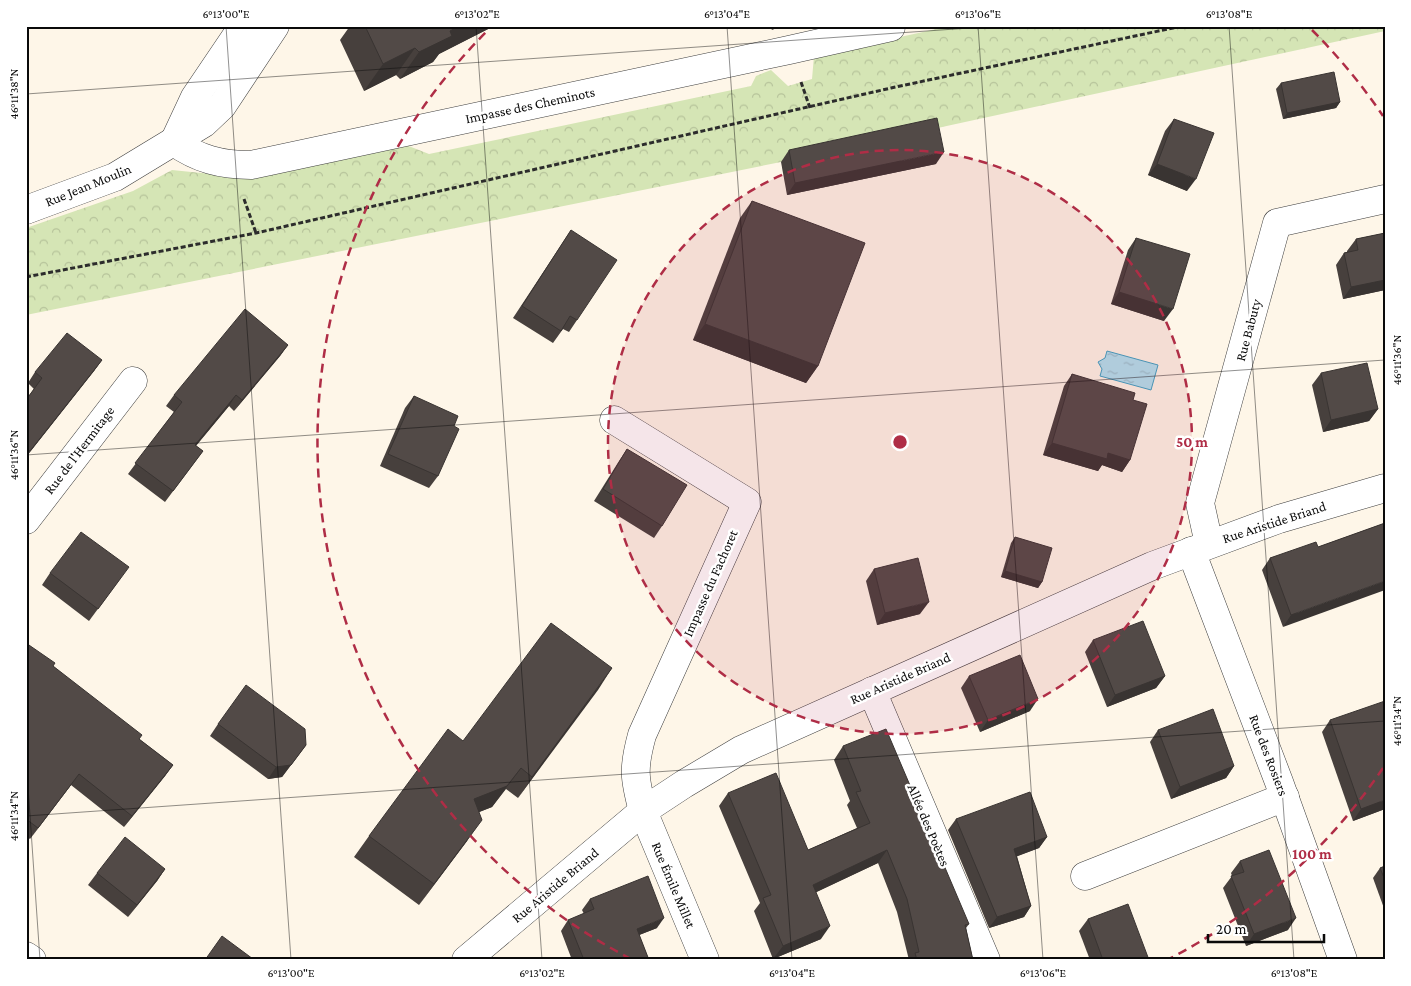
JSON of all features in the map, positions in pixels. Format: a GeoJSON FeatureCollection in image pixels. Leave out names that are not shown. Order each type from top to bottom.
{"type":"FeatureCollection","features":[{"type":"Feature","properties":{"kind":"street"},"geometry":{"type":"LineString","coordinates":[[174,142],[195,97],[243,26]]}},
{"type":"Feature","properties":{"kind":"street","name":"Rue Jean Moulin"},"geometry":{"type":"LineString","coordinates":[[26,210],[115,177],[204,123],[222,106],[275,26]]}},
{"type":"Feature","properties":{"kind":"street","name":"Impasse des Cheminots"},"geometry":{"type":"LineString","coordinates":[[174,142],[187,151],[212,162],[250,165],[789,50],[891,26]]}},
{"type":"Feature","properties":{"kind":"street","name":"Rue Babuty"},"geometry":{"type":"LineString","coordinates":[[1200,547],[1200,502],[1277,223],[1385,199]]}},
{"type":"Feature","properties":{"kind":"street","name":"Rue de l'Hermitage"},"geometry":{"type":"LineString","coordinates":[[26,520],[132,381]]}},
{"type":"Feature","properties":{"kind":"street","name":"Impasse du Fachoret"},"geometry":{"type":"LineString","coordinates":[[614,420],[746,502],[642,735],[634,764],[636,786],[643,811]]}},
{"type":"Feature","properties":{"kind":"street","name":"Rue Aristide Briand"},"geometry":{"type":"LineString","coordinates":[[466,960],[643,811],[741,750],[872,690],[1200,547],[1279,519],[1385,488]]}},
{"type":"Feature","properties":{"kind":"street","name":"Rue des Rosiers"},"geometry":{"type":"LineString","coordinates":[[1200,547],[1285,798],[1343,960]]}},
{"type":"Feature","properties":{"kind":"street","name":"Allée des Poètes"},"geometry":{"type":"LineString","coordinates":[[872,690],[986,960]]}},
{"type":"Feature","properties":{"kind":"street"},"geometry":{"type":"LineString","coordinates":[[1085,876],[1285,798]]}},
{"type":"Feature","properties":{"kind":"street","name":"Rue Émile Millet"},"geometry":{"type":"LineString","coordinates":[[643,811],[705,960]]}},
{"type":"Feature","properties":{"kind":"street"},"geometry":{"type":"LineString","coordinates":[[26,956],[32,960]]}},
{"type":"Feature","properties":{"kind":"path"},"geometry":{"type":"LineString","coordinates":[[26,277],[256,233],[929,80],[1182,26]]}},
{"type":"Feature","properties":{"kind":"green space"},"geometry":{"type":"Polygon","coordinates":[[[950,26],[1385,26],[1385,31],[781,162],[26,315],[26,228],[133,191],[172,170],[250,178],[401,143],[429,154],[751,86],[756,76],[771,70],[788,86],[812,79],[814,56],[950,26]]]}},
{"type":"Feature","properties":{"kind":"water"},"geometry":{"type":"Polygon","coordinates":[[[1107,351],[1158,365],[1151,390],[1100,376],[1102,369],[1098,362],[1105,358],[1107,351]]]}},
{"type":"Feature","properties":{"kind":"building"},"geometry":{"type":"Polygon","coordinates":[[[365,26],[459,26],[450,31],[452,36],[419,52],[415,48],[383,64],[365,26]]]}},
{"type":"Feature","properties":{"kind":"building"},"geometry":{"type":"Polygon","coordinates":[[[1334,72],[1340,102],[1287,113],[1281,83],[1334,72]]]}},
{"type":"Feature","properties":{"kind":"building"},"geometry":{"type":"Polygon","coordinates":[[[937,118],[944,152],[795,183],[789,150],[937,118]]]}},
{"type":"Feature","properties":{"kind":"building"},"geometry":{"type":"Polygon","coordinates":[[[1174,119],[1214,133],[1196,179],[1157,164],[1174,119]]]}},
{"type":"Feature","properties":{"kind":"building"},"geometry":{"type":"Polygon","coordinates":[[[752,201],[865,243],[818,366],[705,324],[752,201]]]}},
{"type":"Feature","properties":{"kind":"building"},"geometry":{"type":"Polygon","coordinates":[[[571,230],[617,260],[577,320],[570,316],[561,331],[522,306],[571,230]]]}},
{"type":"Feature","properties":{"kind":"building"},"geometry":{"type":"Polygon","coordinates":[[[1385,233],[1385,280],[1351,287],[1344,253],[1358,250],[1356,239],[1385,233]]]}},
{"type":"Feature","properties":{"kind":"building"},"geometry":{"type":"Polygon","coordinates":[[[1136,238],[1190,254],[1173,309],[1119,292],[1136,238]]]}},
{"type":"Feature","properties":{"kind":"building"},"geometry":{"type":"Polygon","coordinates":[[[245,309],[288,345],[242,400],[236,395],[195,445],[203,451],[173,491],[135,463],[182,402],[174,395],[245,309]]]}},
{"type":"Feature","properties":{"kind":"building"},"geometry":{"type":"Polygon","coordinates":[[[67,333],[102,360],[30,451],[26,448],[26,400],[42,378],[35,372],[67,333]]]}},
{"type":"Feature","properties":{"kind":"building"},"geometry":{"type":"Polygon","coordinates":[[[1367,363],[1378,409],[1331,420],[1321,373],[1367,363]]]}},
{"type":"Feature","properties":{"kind":"building"},"geometry":{"type":"Polygon","coordinates":[[[1072,374],[1135,393],[1133,400],[1147,404],[1130,460],[1108,453],[1107,459],[1052,443],[1072,374]]]}},
{"type":"Feature","properties":{"kind":"building"},"geometry":{"type":"Polygon","coordinates":[[[414,396],[458,416],[454,426],[459,429],[438,476],[388,454],[414,396]]]}},
{"type":"Feature","properties":{"kind":"building"},"geometry":{"type":"Polygon","coordinates":[[[627,449],[687,485],[662,526],[603,489],[627,449]]]}},
{"type":"Feature","properties":{"kind":"building"},"geometry":{"type":"Polygon","coordinates":[[[1385,523],[1385,581],[1291,615],[1270,558],[1316,542],[1318,547],[1385,523]]]}},
{"type":"Feature","properties":{"kind":"building"},"geometry":{"type":"Polygon","coordinates":[[[81,532],[129,567],[98,609],[50,573],[81,532]]]}},
{"type":"Feature","properties":{"kind":"building"},"geometry":{"type":"Polygon","coordinates":[[[1015,537],[1052,548],[1042,582],[1005,571],[1015,537]]]}},
{"type":"Feature","properties":{"kind":"building"},"geometry":{"type":"Polygon","coordinates":[[[918,558],[929,602],[885,613],[874,569],[918,558]]]}},
{"type":"Feature","properties":{"kind":"building"},"geometry":{"type":"Polygon","coordinates":[[[1143,621],[1165,676],[1115,695],[1093,640],[1143,621]]]}},
{"type":"Feature","properties":{"kind":"building"},"geometry":{"type":"Polygon","coordinates":[[[551,623],[612,668],[532,777],[521,768],[507,786],[474,799],[482,820],[434,884],[369,836],[448,729],[463,741],[551,623]]]}},
{"type":"Feature","properties":{"kind":"building"},"geometry":{"type":"Polygon","coordinates":[[[26,643],[55,663],[53,666],[142,735],[139,739],[173,765],[132,816],[79,774],[38,828],[26,819],[26,643]]]}},
{"type":"Feature","properties":{"kind":"building"},"geometry":{"type":"Polygon","coordinates":[[[1020,655],[1038,699],[988,720],[969,676],[1020,655]]]}},
{"type":"Feature","properties":{"kind":"building"},"geometry":{"type":"Polygon","coordinates":[[[246,685],[305,729],[306,745],[291,765],[276,767],[218,724],[246,685]]]}},
{"type":"Feature","properties":{"kind":"building"},"geometry":{"type":"Polygon","coordinates":[[[1385,701],[1385,800],[1361,809],[1330,720],[1385,701]]]}},
{"type":"Feature","properties":{"kind":"building"},"geometry":{"type":"Polygon","coordinates":[[[1213,709],[1234,766],[1180,787],[1158,730],[1213,709]]]}},
{"type":"Feature","properties":{"kind":"building"},"geometry":{"type":"Polygon","coordinates":[[[886,729],[969,924],[965,925],[973,960],[917,960],[915,953],[919,952],[907,899],[887,850],[813,885],[830,926],[783,946],[763,898],[771,895],[728,793],[776,773],[808,850],[870,823],[856,792],[861,791],[843,746],[886,729]]]}},
{"type":"Feature","properties":{"kind":"building"},"geometry":{"type":"Polygon","coordinates":[[[1030,792],[1047,837],[1014,849],[1031,906],[997,917],[956,819],[1030,792]]]}},
{"type":"Feature","properties":{"kind":"building"},"geometry":{"type":"Polygon","coordinates":[[[125,837],[165,869],[137,905],[97,873],[125,837]]]}},
{"type":"Feature","properties":{"kind":"building"},"geometry":{"type":"Polygon","coordinates":[[[1269,850],[1296,918],[1254,934],[1231,876],[1244,872],[1240,861],[1269,850]]]}},
{"type":"Feature","properties":{"kind":"building"},"geometry":{"type":"Polygon","coordinates":[[[1385,866],[1385,880],[1380,868],[1385,866]]]}},
{"type":"Feature","properties":{"kind":"building"},"geometry":{"type":"Polygon","coordinates":[[[648,876],[664,918],[637,929],[649,960],[584,960],[568,920],[594,909],[590,899],[648,876]]]}},
{"type":"Feature","properties":{"kind":"building"},"geometry":{"type":"Polygon","coordinates":[[[1128,904],[1149,960],[1103,960],[1088,919],[1128,904]]]}},
{"type":"Feature","properties":{"kind":"building"},"geometry":{"type":"Polygon","coordinates":[[[222,936],[253,959],[205,960],[222,936]]]}}]}
